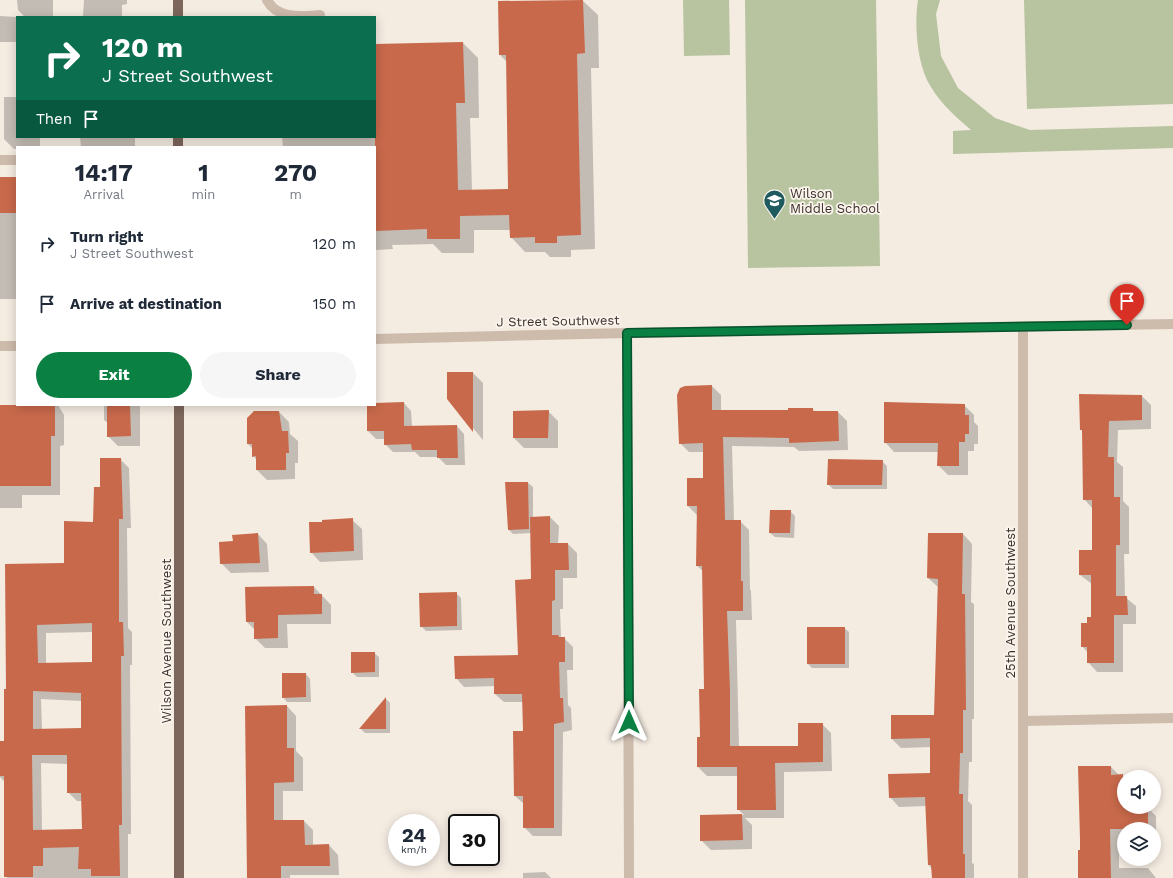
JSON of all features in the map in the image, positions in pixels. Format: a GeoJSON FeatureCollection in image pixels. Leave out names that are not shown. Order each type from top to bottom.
{"type":"FeatureCollection","features":[{"type":"Feature","properties":{"kind":"main road"},"geometry":{"type":"LineString","coordinates":[[178,0],[178,16]]}},
{"type":"Feature","properties":{"kind":"main road","name":"Wilson Avenue Southwest"},"geometry":{"type":"LineString","coordinates":[[179,406],[179,878]]}},
{"type":"Feature","properties":{"kind":"street"},"geometry":{"type":"LineString","coordinates":[[267,0],[277,12],[290,16],[320,15]]}},
{"type":"Feature","properties":{"kind":"street"},"geometry":{"type":"LineString","coordinates":[[0,160],[16,160]]}},
{"type":"Feature","properties":{"kind":"street","name":"J Street Southwest"},"geometry":{"type":"LineString","coordinates":[[376,339],[627,333],[1173,324]]}},
{"type":"Feature","properties":{"kind":"street","name":"25th Avenue Southwest"},"geometry":{"type":"LineString","coordinates":[[1023,327],[1023,878]]}},
{"type":"Feature","properties":{"kind":"street"},"geometry":{"type":"LineString","coordinates":[[627,333],[629,878]]}},
{"type":"Feature","properties":{"kind":"street"},"geometry":{"type":"LineString","coordinates":[[0,346],[16,346]]}},
{"type":"Feature","properties":{"kind":"street"},"geometry":{"type":"LineString","coordinates":[[1023,721],[1173,718]]}},
{"type":"Feature","properties":{"kind":"green space"},"geometry":{"type":"Polygon","coordinates":[[[683,0],[729,0],[730,55],[684,56],[683,0]]]}},
{"type":"Feature","properties":{"kind":"green space"},"geometry":{"type":"Polygon","coordinates":[[[745,0],[876,0],[880,266],[748,268],[745,0]]]}},
{"type":"Feature","properties":{"kind":"green space"},"geometry":{"type":"Polygon","coordinates":[[[918,0],[940,0],[936,14],[941,56],[958,88],[995,118],[1030,130],[1173,126],[1173,148],[953,154],[953,131],[971,130],[944,105],[926,78],[922,68],[918,45],[916,21],[918,0]]]}},
{"type":"Feature","properties":{"kind":"green space"},"geometry":{"type":"Polygon","coordinates":[[[1024,0],[1173,0],[1173,104],[1027,109],[1024,0]]]}},
{"type":"Feature","properties":{"kind":"building"},"geometry":{"type":"Polygon","coordinates":[[[583,0],[585,53],[577,54],[581,235],[557,236],[557,243],[535,243],[535,237],[510,238],[509,215],[460,216],[460,239],[427,239],[427,229],[376,231],[376,44],[463,42],[465,103],[456,103],[458,190],[508,189],[506,55],[499,55],[498,1],[583,0]]]}},
{"type":"Feature","properties":{"kind":"building"},"geometry":{"type":"Polygon","coordinates":[[[0,177],[16,177],[16,213],[0,213],[0,177]]]}},
{"type":"Feature","properties":{"kind":"building"},"geometry":{"type":"Polygon","coordinates":[[[447,372],[473,372],[473,432],[447,399],[447,372]]]}},
{"type":"Feature","properties":{"kind":"building"},"geometry":{"type":"Polygon","coordinates":[[[712,385],[712,410],[788,410],[788,408],[813,408],[813,411],[838,411],[839,441],[789,443],[789,438],[723,437],[725,520],[741,520],[741,581],[743,581],[743,611],[727,611],[730,690],[730,746],[798,746],[798,723],[823,723],[823,762],[775,763],[776,810],[737,810],[737,767],[697,767],[697,737],[700,737],[699,689],[704,689],[702,566],[696,566],[697,506],[687,506],[687,478],[703,478],[703,443],[679,444],[677,395],[680,388],[685,386],[712,385]]]}},
{"type":"Feature","properties":{"kind":"building"},"geometry":{"type":"Polygon","coordinates":[[[1079,394],[1142,395],[1142,420],[1109,421],[1108,457],[1114,457],[1114,497],[1120,497],[1120,545],[1116,545],[1116,596],[1127,596],[1128,615],[1114,615],[1114,663],[1087,663],[1087,647],[1081,647],[1081,623],[1087,623],[1087,617],[1091,617],[1091,575],[1079,575],[1079,550],[1092,550],[1092,500],[1083,500],[1082,430],[1080,430],[1079,394]]]}},
{"type":"Feature","properties":{"kind":"building"},"geometry":{"type":"Polygon","coordinates":[[[404,402],[404,426],[457,425],[458,458],[437,458],[437,450],[412,450],[411,444],[384,445],[384,431],[367,431],[367,406],[376,406],[376,403],[404,402]]]}},
{"type":"Feature","properties":{"kind":"building"},"geometry":{"type":"Polygon","coordinates":[[[884,402],[965,404],[965,415],[969,415],[969,434],[965,434],[965,442],[959,442],[959,466],[937,466],[938,443],[884,443],[884,402]]]}},
{"type":"Feature","properties":{"kind":"building"},"geometry":{"type":"Polygon","coordinates":[[[0,405],[55,406],[55,436],[51,436],[51,486],[0,486],[0,405]]]}},
{"type":"Feature","properties":{"kind":"building"},"geometry":{"type":"Polygon","coordinates":[[[107,406],[130,406],[131,436],[107,437],[107,406]]]}},
{"type":"Feature","properties":{"kind":"building"},"geometry":{"type":"Polygon","coordinates":[[[549,410],[548,438],[513,438],[513,411],[549,410]]]}},
{"type":"Feature","properties":{"kind":"building"},"geometry":{"type":"Polygon","coordinates":[[[254,411],[279,411],[282,431],[288,431],[289,453],[286,453],[286,470],[256,470],[256,456],[252,457],[252,444],[247,444],[247,418],[254,411]]]}},
{"type":"Feature","properties":{"kind":"building"},"geometry":{"type":"Polygon","coordinates":[[[100,458],[121,458],[123,519],[119,519],[119,622],[123,622],[124,656],[121,656],[122,825],[119,825],[120,876],[91,876],[91,869],[78,869],[79,847],[43,848],[43,866],[33,866],[33,877],[4,877],[4,776],[0,776],[0,741],[4,741],[4,689],[6,689],[5,564],[64,563],[64,521],[93,522],[94,487],[100,487],[100,458]],[[92,623],[37,625],[38,663],[92,662],[92,623]],[[33,691],[33,729],[81,728],[81,693],[33,691]],[[32,755],[33,830],[82,829],[81,793],[67,793],[67,755],[32,755]]]}},
{"type":"Feature","properties":{"kind":"building"},"geometry":{"type":"Polygon","coordinates":[[[828,459],[883,460],[882,485],[827,485],[828,459]]]}},
{"type":"Feature","properties":{"kind":"building"},"geometry":{"type":"Polygon","coordinates":[[[505,482],[528,482],[529,529],[508,530],[505,482]]]}},
{"type":"Feature","properties":{"kind":"building"},"geometry":{"type":"Polygon","coordinates":[[[770,510],[791,510],[790,533],[769,533],[770,510]]]}},
{"type":"Feature","properties":{"kind":"building"},"geometry":{"type":"Polygon","coordinates":[[[550,516],[550,543],[568,543],[569,570],[555,570],[555,600],[552,601],[552,635],[565,637],[565,662],[559,662],[560,698],[563,698],[564,722],[554,724],[554,828],[523,828],[523,796],[514,796],[513,731],[523,731],[522,694],[494,694],[494,678],[455,679],[454,656],[518,655],[515,580],[531,579],[530,517],[550,516]]]}},
{"type":"Feature","properties":{"kind":"building"},"geometry":{"type":"Polygon","coordinates":[[[353,518],[354,551],[310,553],[309,522],[353,518]]]}},
{"type":"Feature","properties":{"kind":"building"},"geometry":{"type":"Polygon","coordinates":[[[258,533],[260,563],[220,564],[219,542],[233,541],[232,535],[258,533]]]}},
{"type":"Feature","properties":{"kind":"building"},"geometry":{"type":"Polygon","coordinates":[[[928,533],[963,533],[962,594],[965,594],[966,710],[963,710],[963,753],[960,753],[959,794],[963,794],[963,854],[965,854],[965,878],[932,878],[931,865],[928,865],[925,797],[889,798],[888,774],[930,773],[930,738],[891,739],[891,715],[934,715],[938,579],[927,578],[928,533]]]}},
{"type":"Feature","properties":{"kind":"building"},"geometry":{"type":"Polygon","coordinates":[[[314,586],[314,594],[322,594],[322,614],[278,615],[278,638],[254,639],[254,622],[246,622],[245,587],[314,586]]]}},
{"type":"Feature","properties":{"kind":"building"},"geometry":{"type":"Polygon","coordinates":[[[457,592],[457,626],[420,627],[419,593],[457,592]]]}},
{"type":"Feature","properties":{"kind":"building"},"geometry":{"type":"Polygon","coordinates":[[[807,627],[845,627],[845,664],[807,664],[807,627]]]}},
{"type":"Feature","properties":{"kind":"building"},"geometry":{"type":"Polygon","coordinates":[[[351,652],[375,652],[375,672],[351,673],[351,652]]]}},
{"type":"Feature","properties":{"kind":"building"},"geometry":{"type":"Polygon","coordinates":[[[282,673],[306,673],[306,697],[282,698],[282,673]]]}},
{"type":"Feature","properties":{"kind":"building"},"geometry":{"type":"Polygon","coordinates":[[[386,697],[386,729],[359,729],[386,697]]]}},
{"type":"Feature","properties":{"kind":"building"},"geometry":{"type":"Polygon","coordinates":[[[287,705],[287,748],[294,748],[294,782],[274,783],[274,820],[304,820],[305,845],[329,844],[330,866],[281,866],[281,878],[247,878],[245,706],[287,705]]]}},
{"type":"Feature","properties":{"kind":"building"},"geometry":{"type":"Polygon","coordinates":[[[1078,766],[1111,766],[1111,775],[1117,774],[1117,814],[1148,814],[1148,822],[1117,822],[1117,829],[1110,829],[1111,878],[1078,878],[1078,850],[1080,850],[1078,766]]]}},
{"type":"Feature","properties":{"kind":"building"},"geometry":{"type":"Polygon","coordinates":[[[742,814],[743,840],[700,841],[700,815],[742,814]]]}},
{"type":"Feature","properties":{"kind":"place","name":"Wilson Middle School"},"geometry":{"type":"Point","coordinates":[774,220]}},
{"type":"Feature","properties":{"kind":"route"},"geometry":{"type":"LineString","coordinates":[[629,722],[627,333],[1127,325]]}}]}
